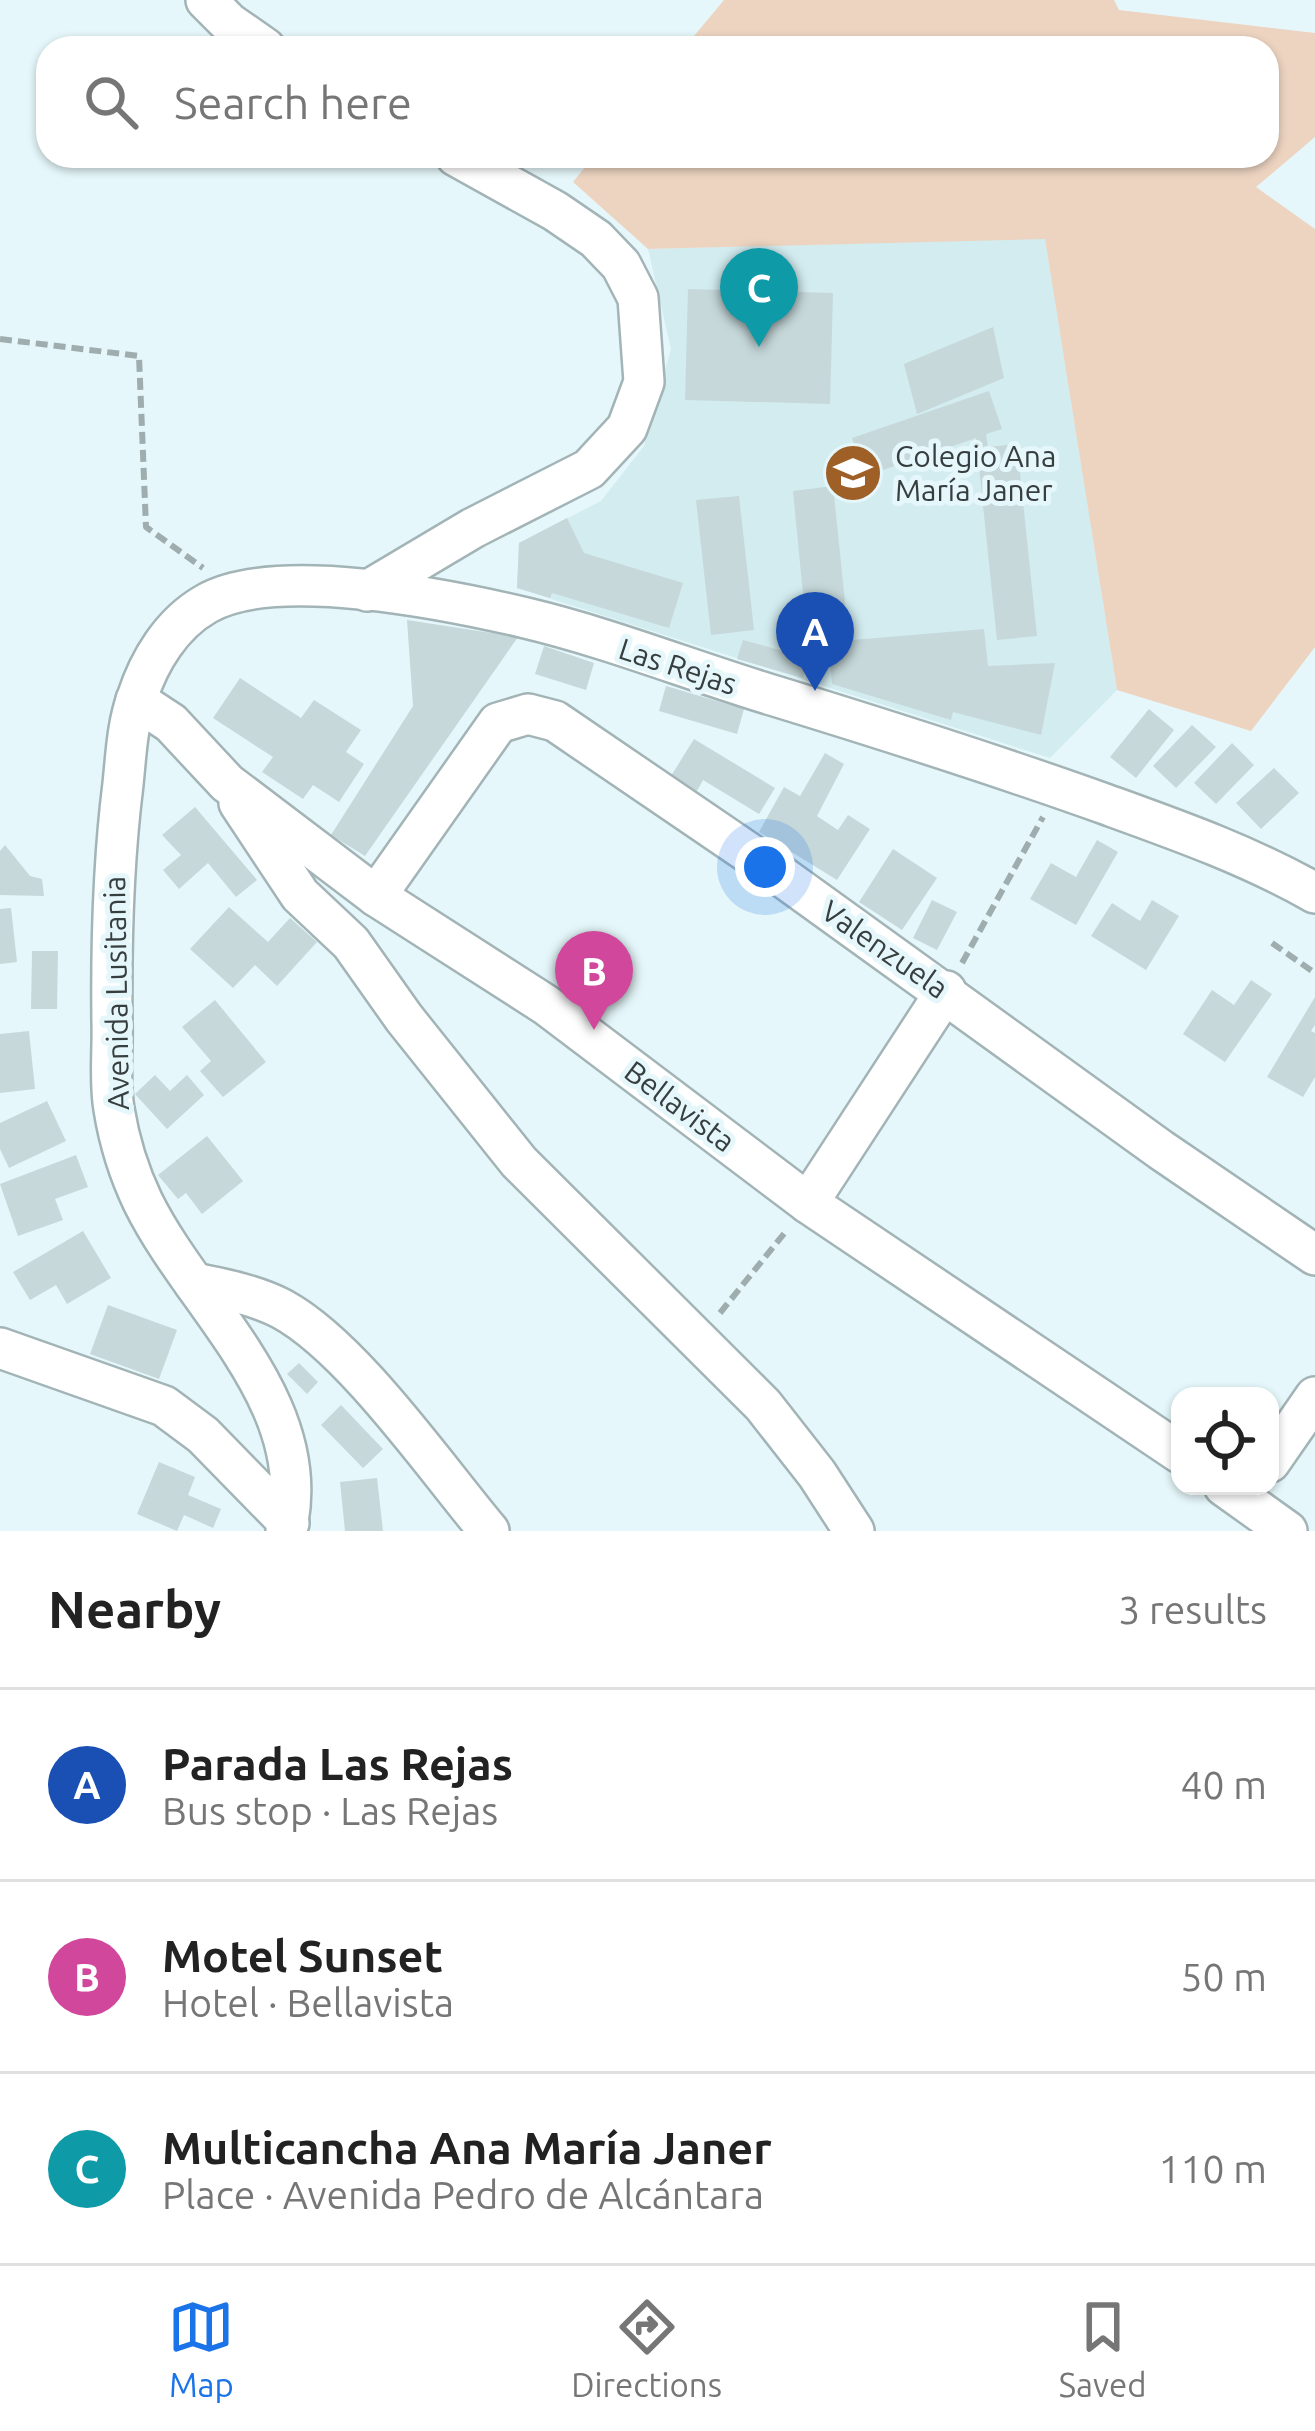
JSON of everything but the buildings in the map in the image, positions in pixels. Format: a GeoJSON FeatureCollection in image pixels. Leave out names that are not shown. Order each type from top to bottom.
{"type":"FeatureCollection","features":[{"type":"Feature","properties":{"kind":"street"},"geometry":{"type":"LineString","coordinates":[[206,0],[248,36]]}},
{"type":"Feature","properties":{"kind":"street"},"geometry":{"type":"LineString","coordinates":[[367,591],[473,528],[589,469],[627,428],[644,382],[638,298],[621,265],[596,239],[555,211],[478,168]]}},
{"type":"Feature","properties":{"kind":"street","name":"Las Rejas"},"geometry":{"type":"LineString","coordinates":[[136,700],[160,648],[182,621],[209,602],[274,585],[367,591],[531,619],[940,746],[1259,863],[1315,893]]}},
{"type":"Feature","properties":{"kind":"street","name":"Bellavista"},"geometry":{"type":"LineString","coordinates":[[136,700],[171,722],[227,783],[376,896],[546,1005],[808,1204],[1171,1448]]}},
{"type":"Feature","properties":{"kind":"street","name":"Avenida Lusitania"},"geometry":{"type":"LineString","coordinates":[[136,700],[112,884],[113,1105],[126,1160],[144,1204],[270,1400],[285,1442],[290,1479],[288,1527]]}},
{"type":"Feature","properties":{"kind":"street","name":"Valenzuela"},"geometry":{"type":"LineString","coordinates":[[376,896],[498,723],[517,715],[556,722],[1315,1255]]}},
{"type":"Feature","properties":{"kind":"street"},"geometry":{"type":"LineString","coordinates":[[227,783],[300,895],[351,943],[519,1162],[763,1405],[854,1531]]}},
{"type":"Feature","properties":{"kind":"street"},"geometry":{"type":"LineString","coordinates":[[808,1204],[946,992]]}},
{"type":"Feature","properties":{"kind":"street"},"geometry":{"type":"LineString","coordinates":[[194,1283],[263,1301],[315,1331],[362,1378],[489,1531]]}},
{"type":"Feature","properties":{"kind":"street"},"geometry":{"type":"LineString","coordinates":[[0,1348],[164,1406],[203,1435],[288,1527]]}},
{"type":"Feature","properties":{"kind":"street"},"geometry":{"type":"LineString","coordinates":[[1279,1449],[1315,1397]]}},
{"type":"Feature","properties":{"kind":"street"},"geometry":{"type":"LineString","coordinates":[[1237,1501],[1287,1531]]}},
{"type":"Feature","properties":{"kind":"path"},"geometry":{"type":"LineString","coordinates":[[0,339],[139,356],[146,526],[206,570]]}},
{"type":"Feature","properties":{"kind":"path"},"geometry":{"type":"LineString","coordinates":[[946,992],[1060,788]]}},
{"type":"Feature","properties":{"kind":"path"},"geometry":{"type":"LineString","coordinates":[[1271,943],[1315,973]]}},
{"type":"Feature","properties":{"kind":"path"},"geometry":{"type":"LineString","coordinates":[[699,1340],[808,1204]]}},
{"type":"Feature","properties":{"kind":"shaded area"},"geometry":{"type":"Polygon","coordinates":[[[724,0],[1114,0],[1119,10],[1315,33],[1315,137],[1279,168],[1279,36],[694,36],[724,0]]]}},
{"type":"Feature","properties":{"kind":"shaded area"},"geometry":{"type":"Polygon","coordinates":[[[584,168],[1278,168],[1256,187],[1315,229],[1315,647],[1251,731],[1117,690],[1045,239],[648,249],[573,182],[584,168]]]}},
{"type":"Feature","properties":{"kind":"shaded area","name":"Colegio Ana María Janer"},"geometry":{"type":"Polygon","coordinates":[[[1045,238],[1117,690],[1050,758],[517,588],[519,543],[601,501],[644,446],[671,349],[648,249],[1045,238]]]}},
{"type":"Feature","properties":{"kind":"place","name":"Multicancha Ana María Janer"},"geometry":{"type":"Point","coordinates":[759,347]}},
{"type":"Feature","properties":{"kind":"place","name":"Colegio Ana María Janer"},"geometry":{"type":"Point","coordinates":[853,473]}},
{"type":"Feature","properties":{"kind":"place","name":"Parada Las Rejas"},"geometry":{"type":"Point","coordinates":[815,691]}},
{"type":"Feature","properties":{"kind":"place","name":"Motel Sunset"},"geometry":{"type":"Point","coordinates":[594,1030]}}]}
